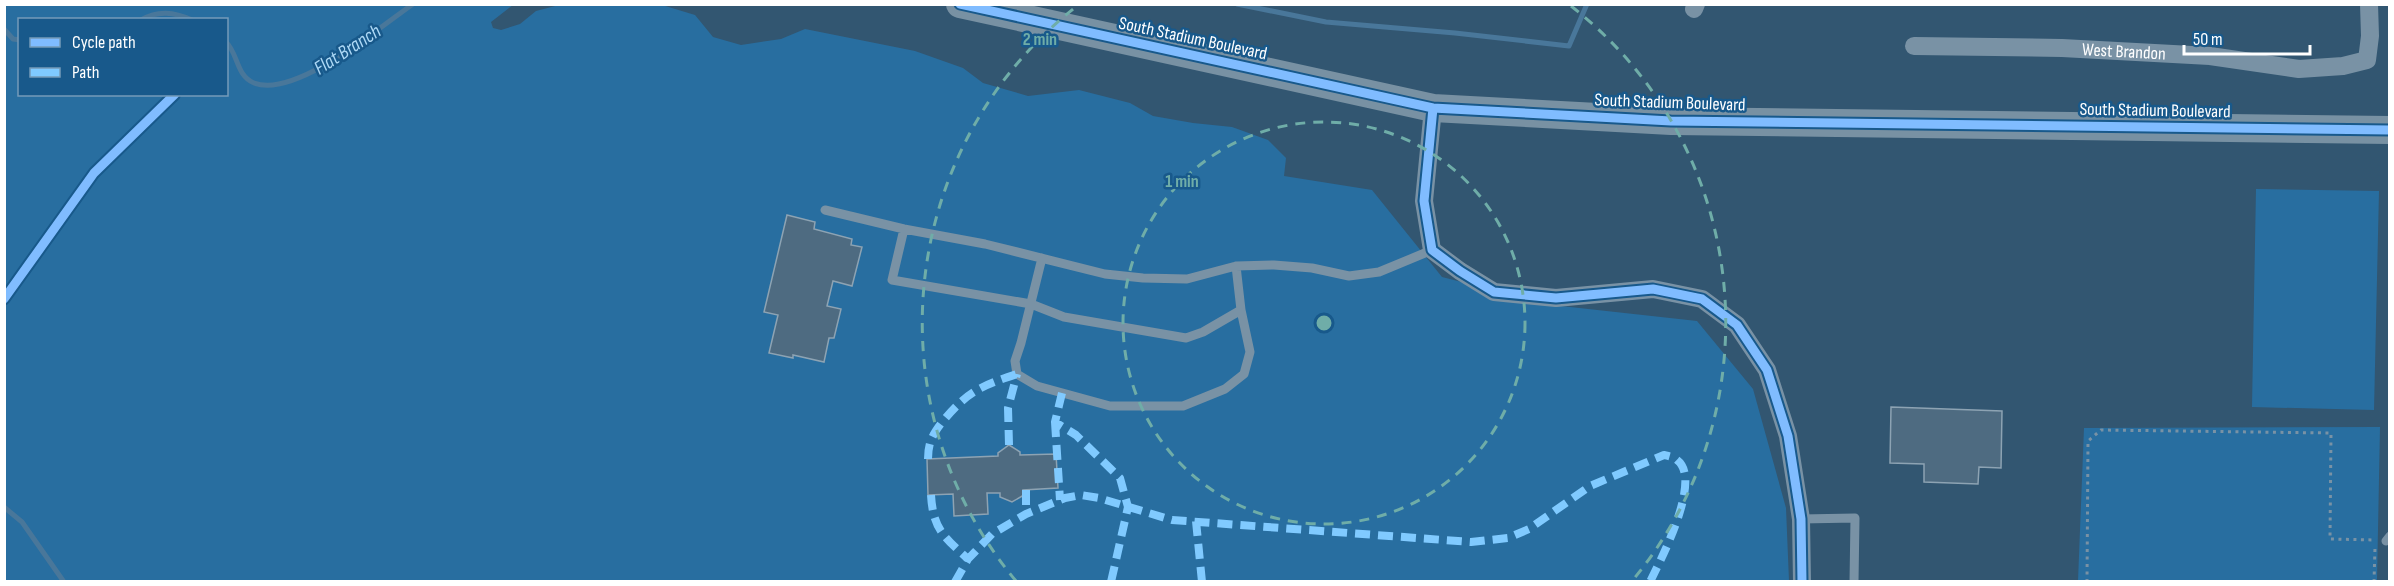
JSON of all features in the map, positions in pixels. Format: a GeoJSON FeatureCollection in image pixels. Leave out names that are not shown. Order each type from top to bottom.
{"type":"FeatureCollection","features":[{"type":"Feature","properties":{"kind":"main road","name":"South Stadium Boulevard"},"geometry":{"type":"LineString","coordinates":[[960,4],[1433,108],[1671,121],[2390,130]]}},
{"type":"Feature","properties":{"kind":"street","name":"West Brandon"},"geometry":{"type":"LineString","coordinates":[[1914,46],[2062,48],[2210,56],[2299,69],[2343,66],[2367,60],[2370,36],[2369,4]]}},
{"type":"Feature","properties":{"kind":"street"},"geometry":{"type":"LineString","coordinates":[[1433,108],[1424,201],[1432,250],[1460,272],[1494,292],[1556,298],[1653,289],[1702,299],[1737,324],[1767,370],[1788,436],[1801,519],[1802,582]]}},
{"type":"Feature","properties":{"kind":"lane"},"geometry":{"type":"LineString","coordinates":[[825,210],[1105,274],[1143,278],[1187,279],[1236,266],[1274,265],[1312,268],[1349,276],[1378,272],[1432,250]]}},
{"type":"Feature","properties":{"kind":"lane"},"geometry":{"type":"LineString","coordinates":[[904,229],[892,280],[1031,304],[1064,317],[1186,338],[1203,332],[1240,310]]}},
{"type":"Feature","properties":{"kind":"lane"},"geometry":{"type":"LineString","coordinates":[[1042,258],[1015,361],[1017,375],[1037,387],[1110,406],[1183,406],[1225,389],[1244,374],[1250,352],[1240,310],[1236,266]]}},
{"type":"Feature","properties":{"kind":"lane"},"geometry":{"type":"LineString","coordinates":[[1801,519],[1855,518],[1854,582]]}},
{"type":"Feature","properties":{"kind":"path"},"geometry":{"type":"LineString","coordinates":[[2086,582],[2088,441],[2101,430],[2331,433],[2330,539],[2388,538]]}},
{"type":"Feature","properties":{"kind":"path"},"geometry":{"type":"LineString","coordinates":[[2374,582],[2375,540]]}},
{"type":"Feature","properties":{"kind":"shaded area"},"geometry":{"type":"Polygon","coordinates":[[[4,5],[513,5],[491,22],[493,28],[501,30],[520,24],[536,11],[559,5],[662,5],[695,15],[713,37],[741,45],[781,39],[805,29],[915,51],[963,68],[983,83],[1028,96],[1079,90],[1130,103],[1153,116],[1232,127],[1268,140],[1286,158],[1284,176],[1372,190],[1442,277],[1552,305],[1697,321],[1753,389],[1786,508],[1789,581],[5,581],[4,5]]]}},
{"type":"Feature","properties":{"kind":"shaded area"},"geometry":{"type":"Polygon","coordinates":[[[2256,189],[2379,191],[2374,410],[2252,407],[2256,189]]]}},
{"type":"Feature","properties":{"kind":"shaded area"},"geometry":{"type":"Polygon","coordinates":[[[2380,427],[2377,581],[2078,581],[2084,428],[2380,427]]]}},
{"type":"Feature","properties":{"kind":"building"},"geometry":{"type":"Polygon","coordinates":[[[787,215],[815,222],[814,229],[852,239],[851,245],[862,247],[852,286],[833,281],[827,306],[841,309],[834,338],[829,338],[824,362],[793,355],[793,358],[769,353],[778,315],[764,312],[787,215]]]}},
{"type":"Feature","properties":{"kind":"building"},"geometry":{"type":"Polygon","coordinates":[[[1891,407],[2002,411],[2001,468],[1979,467],[1978,484],[1924,482],[1924,464],[1890,463],[1891,407]]]}},
{"type":"Feature","properties":{"kind":"building"},"geometry":{"type":"Polygon","coordinates":[[[1009,445],[1020,452],[1020,455],[1056,454],[1058,488],[1023,490],[1024,495],[1012,502],[1000,497],[1000,493],[987,493],[988,514],[954,516],[953,494],[928,495],[927,459],[998,456],[998,453],[1009,445]]]}},
{"type":"Feature","properties":{"kind":"waterway","name":"Flat Branch"},"geometry":{"type":"LineString","coordinates":[[228,44],[240,70],[248,80],[271,85],[292,81],[336,58],[413,4]]}},
{"type":"Feature","properties":{"kind":"waterway"},"geometry":{"type":"LineString","coordinates":[[1237,4],[1326,22],[1569,46],[1587,4]]}},
{"type":"Feature","properties":{"kind":"waterway","name":"Flat Branch"},"geometry":{"type":"LineString","coordinates":[[145,18],[160,13],[187,18]]}},
{"type":"Feature","properties":{"kind":"waterway","name":"Flat Branch"},"geometry":{"type":"LineString","coordinates":[[4,29],[13,39],[18,40]]}},
{"type":"Feature","properties":{"kind":"waterway","name":"Flat Branch"},"geometry":{"type":"LineString","coordinates":[[4,507],[22,522],[64,582]]}},
{"type":"Feature","properties":{"kind":"marked path"},"geometry":{"type":"LineString","coordinates":[[1009,445],[1008,408],[1017,374]]}},
{"type":"Feature","properties":{"kind":"marked path"},"geometry":{"type":"LineString","coordinates":[[928,459],[934,434],[960,403],[984,386],[1017,374]]}},
{"type":"Feature","properties":{"kind":"marked path"},"geometry":{"type":"LineString","coordinates":[[1062,393],[1055,422],[1076,435],[1120,478],[1128,507],[1111,582]]}},
{"type":"Feature","properties":{"kind":"marked path"},"geometry":{"type":"LineString","coordinates":[[1055,422],[1060,500]]}},
{"type":"Feature","properties":{"kind":"marked path"},"geometry":{"type":"LineString","coordinates":[[955,582],[968,559],[992,534],[1026,514],[1065,498],[1081,495],[1099,498],[1172,520],[1471,542],[1508,538],[1529,529],[1590,486],[1664,455],[1677,460],[1684,470],[1685,484],[1677,520],[1650,582]]}},
{"type":"Feature","properties":{"kind":"marked path"},"geometry":{"type":"LineString","coordinates":[[1026,490],[1026,514]]}},
{"type":"Feature","properties":{"kind":"marked path"},"geometry":{"type":"LineString","coordinates":[[931,495],[934,516],[941,532],[968,559]]}},
{"type":"Feature","properties":{"kind":"marked path"},"geometry":{"type":"LineString","coordinates":[[1196,521],[1202,582]]}},
{"type":"Feature","properties":{"kind":"cycle path"},"geometry":{"type":"LineString","coordinates":[[960,4],[1433,108],[1671,121],[2390,130]]}},
{"type":"Feature","properties":{"kind":"cycle path"},"geometry":{"type":"LineString","coordinates":[[4,299],[94,173],[173,96]]}},
{"type":"Feature","properties":{"kind":"cycle path"},"geometry":{"type":"LineString","coordinates":[[1433,108],[1424,201],[1432,250],[1460,271],[1494,292],[1556,298],[1653,289],[1702,299],[1737,325],[1767,370],[1788,436],[1801,519],[1802,582]]}}]}
